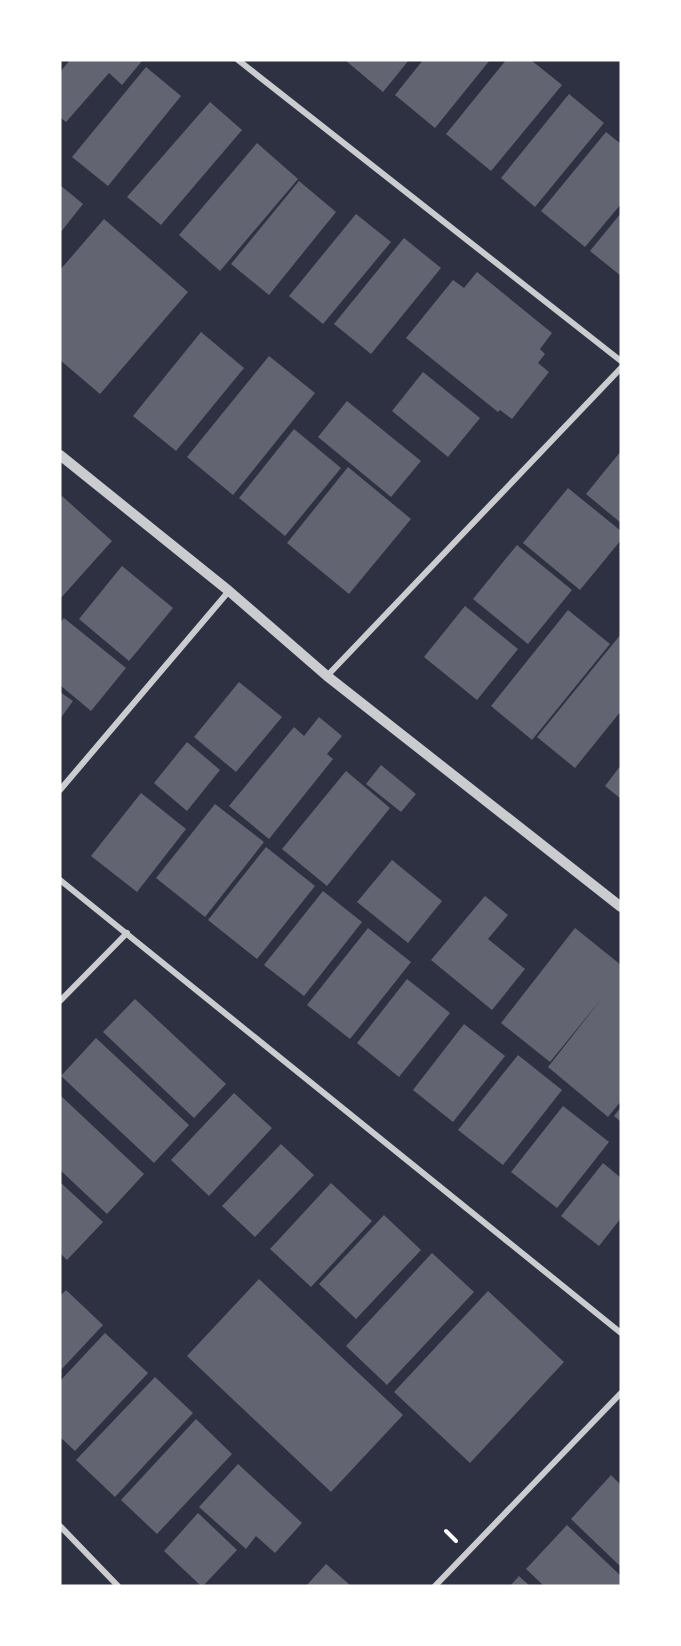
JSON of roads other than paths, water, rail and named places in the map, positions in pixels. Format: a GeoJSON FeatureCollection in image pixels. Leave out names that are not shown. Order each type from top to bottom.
{"type":"FeatureCollection","features":[{"type":"Feature","properties":{"kind":"street"},"geometry":{"type":"LineString","coordinates":[[238,60],[621,361]]}},
{"type":"Feature","properties":{"kind":"street"},"geometry":{"type":"LineString","coordinates":[[327,676],[621,368]]}},
{"type":"Feature","properties":{"kind":"street"},"geometry":{"type":"LineString","coordinates":[[60,455],[228,591],[327,676],[621,907]]}},
{"type":"Feature","properties":{"kind":"street"},"geometry":{"type":"LineString","coordinates":[[60,789],[228,591]]}},
{"type":"Feature","properties":{"kind":"street"},"geometry":{"type":"LineString","coordinates":[[60,880],[621,1333]]}},
{"type":"Feature","properties":{"kind":"street"},"geometry":{"type":"LineString","coordinates":[[60,1001],[127,933]]}},
{"type":"Feature","properties":{"kind":"street"},"geometry":{"type":"LineString","coordinates":[[435,1586],[621,1393]]}},
{"type":"Feature","properties":{"kind":"street"},"geometry":{"type":"LineString","coordinates":[[60,1526],[118,1586]]}}]}
